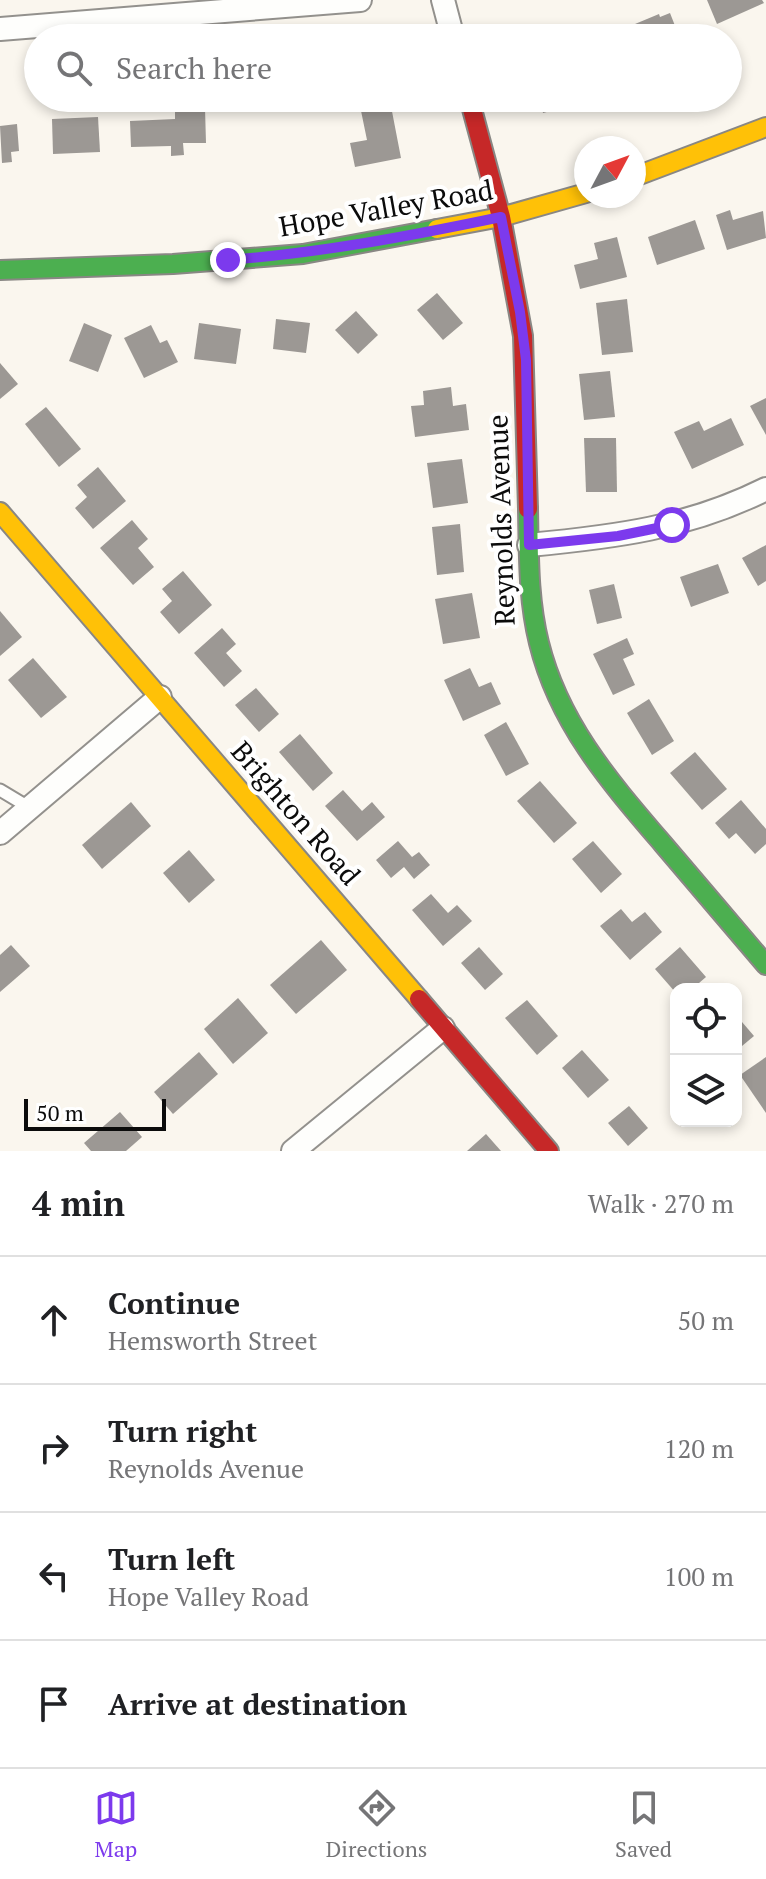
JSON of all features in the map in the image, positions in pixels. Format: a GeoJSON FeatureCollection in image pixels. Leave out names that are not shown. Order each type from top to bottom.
{"type":"FeatureCollection","features":[{"type":"Feature","properties":{"kind":"street"},"geometry":{"type":"LineString","coordinates":[[62,24],[360,0]]}},
{"type":"Feature","properties":{"kind":"street"},"geometry":{"type":"LineString","coordinates":[[443,0],[449,24]]}},
{"type":"Feature","properties":{"kind":"street"},"geometry":{"type":"LineString","coordinates":[[0,29],[24,27]]}},
{"type":"Feature","properties":{"kind":"street","name":"Reynolds Avenue"},"geometry":{"type":"LineString","coordinates":[[473,112],[501,217],[520,312],[526,360],[530,598],[535,632],[560,707],[577,739],[600,770],[766,965]]}},
{"type":"Feature","properties":{"kind":"street"},"geometry":{"type":"LineString","coordinates":[[646,172],[766,127]]}},
{"type":"Feature","properties":{"kind":"street","name":"Hope Valley Road"},"geometry":{"type":"LineString","coordinates":[[0,270],[173,264],[303,254],[501,217],[574,196]]}},
{"type":"Feature","properties":{"kind":"street"},"geometry":{"type":"LineString","coordinates":[[529,545],[618,536],[672,525],[720,510],[766,489]]}},
{"type":"Feature","properties":{"kind":"street","name":"Brighton Road"},"geometry":{"type":"LineString","coordinates":[[0,512],[549,1151]]}},
{"type":"Feature","properties":{"kind":"street"},"geometry":{"type":"LineString","coordinates":[[0,833],[160,697]]}},
{"type":"Feature","properties":{"kind":"street"},"geometry":{"type":"LineString","coordinates":[[293,1151],[443,1028]]}},
{"type":"Feature","properties":{"kind":"lane"},"geometry":{"type":"LineString","coordinates":[[0,790],[30,808]]}},
{"type":"Feature","properties":{"kind":"building"},"geometry":{"type":"Polygon","coordinates":[[[707,0],[762,0],[764,3],[717,24],[707,0]]]}},
{"type":"Feature","properties":{"kind":"building"},"geometry":{"type":"Polygon","coordinates":[[[670,13],[674,24],[635,24],[659,14],[660,17],[670,13]]]}},
{"type":"Feature","properties":{"kind":"building"},"geometry":{"type":"Polygon","coordinates":[[[175,112],[205,112],[206,143],[183,143],[184,155],[171,156],[171,146],[131,147],[130,121],[175,119],[175,112]]]}},
{"type":"Feature","properties":{"kind":"building"},"geometry":{"type":"Polygon","coordinates":[[[361,112],[392,112],[401,158],[355,167],[350,143],[367,140],[361,112]]]}},
{"type":"Feature","properties":{"kind":"building"},"geometry":{"type":"Polygon","coordinates":[[[98,117],[100,152],[53,154],[52,119],[98,117]]]}},
{"type":"Feature","properties":{"kind":"building"},"geometry":{"type":"Polygon","coordinates":[[[17,124],[19,151],[11,152],[12,162],[2,163],[0,126],[17,124]]]}},
{"type":"Feature","properties":{"kind":"building"},"geometry":{"type":"Polygon","coordinates":[[[730,210],[733,220],[763,211],[766,238],[727,250],[716,215],[730,210]]]}},
{"type":"Feature","properties":{"kind":"building"},"geometry":{"type":"Polygon","coordinates":[[[695,220],[705,249],[657,265],[648,237],[695,220]]]}},
{"type":"Feature","properties":{"kind":"building"},"geometry":{"type":"Polygon","coordinates":[[[617,237],[627,277],[580,289],[574,265],[598,259],[594,243],[617,237]]]}},
{"type":"Feature","properties":{"kind":"building"},"geometry":{"type":"Polygon","coordinates":[[[437,293],[463,323],[443,340],[417,310],[437,293]]]}},
{"type":"Feature","properties":{"kind":"building"},"geometry":{"type":"Polygon","coordinates":[[[627,299],[633,352],[602,355],[596,303],[627,299]]]}},
{"type":"Feature","properties":{"kind":"building"},"geometry":{"type":"Polygon","coordinates":[[[356,311],[378,335],[358,354],[335,330],[356,311]]]}},
{"type":"Feature","properties":{"kind":"building"},"geometry":{"type":"Polygon","coordinates":[[[276,319],[310,323],[306,353],[273,349],[276,319]]]}},
{"type":"Feature","properties":{"kind":"building"},"geometry":{"type":"Polygon","coordinates":[[[84,323],[112,335],[98,372],[69,361],[84,323]]]}},
{"type":"Feature","properties":{"kind":"building"},"geometry":{"type":"Polygon","coordinates":[[[199,323],[241,329],[236,364],[194,359],[199,323]]]}},
{"type":"Feature","properties":{"kind":"building"},"geometry":{"type":"Polygon","coordinates":[[[151,325],[160,343],[167,340],[178,362],[144,378],[124,338],[151,325]]]}},
{"type":"Feature","properties":{"kind":"building"},"geometry":{"type":"Polygon","coordinates":[[[0,363],[18,384],[0,399],[0,363]]]}},
{"type":"Feature","properties":{"kind":"building"},"geometry":{"type":"Polygon","coordinates":[[[610,371],[615,417],[584,420],[579,374],[610,371]]]}},
{"type":"Feature","properties":{"kind":"building"},"geometry":{"type":"Polygon","coordinates":[[[451,387],[453,406],[466,404],[469,430],[415,437],[411,406],[424,405],[423,391],[451,387]]]}},
{"type":"Feature","properties":{"kind":"building"},"geometry":{"type":"Polygon","coordinates":[[[766,398],[766,435],[750,406],[766,398]]]}},
{"type":"Feature","properties":{"kind":"building"},"geometry":{"type":"Polygon","coordinates":[[[46,407],[81,449],[59,467],[25,424],[46,407]]]}},
{"type":"Feature","properties":{"kind":"building"},"geometry":{"type":"Polygon","coordinates":[[[731,418],[744,445],[692,469],[674,432],[699,421],[704,431],[731,418]]]}},
{"type":"Feature","properties":{"kind":"building"},"geometry":{"type":"Polygon","coordinates":[[[584,438],[616,438],[617,492],[586,492],[584,438]]]}},
{"type":"Feature","properties":{"kind":"building"},"geometry":{"type":"Polygon","coordinates":[[[462,459],[468,503],[433,508],[427,463],[462,459]]]}},
{"type":"Feature","properties":{"kind":"building"},"geometry":{"type":"Polygon","coordinates":[[[98,467],[126,501],[93,529],[75,508],[87,497],[77,485],[98,467]]]}},
{"type":"Feature","properties":{"kind":"building"},"geometry":{"type":"Polygon","coordinates":[[[132,520],[148,539],[138,548],[154,567],[133,585],[100,548],[132,520]]]}},
{"type":"Feature","properties":{"kind":"building"},"geometry":{"type":"Polygon","coordinates":[[[460,524],[464,572],[437,575],[432,527],[460,524]]]}},
{"type":"Feature","properties":{"kind":"building"},"geometry":{"type":"Polygon","coordinates":[[[766,545],[766,581],[758,586],[742,558],[766,545]]]}},
{"type":"Feature","properties":{"kind":"building"},"geometry":{"type":"Polygon","coordinates":[[[718,564],[729,593],[691,607],[680,577],[718,564]]]}},
{"type":"Feature","properties":{"kind":"building"},"geometry":{"type":"Polygon","coordinates":[[[183,571],[212,605],[179,634],[160,612],[172,601],[162,589],[183,571]]]}},
{"type":"Feature","properties":{"kind":"building"},"geometry":{"type":"Polygon","coordinates":[[[614,584],[622,618],[597,624],[589,590],[614,584]]]}},
{"type":"Feature","properties":{"kind":"building"},"geometry":{"type":"Polygon","coordinates":[[[472,593],[480,638],[443,644],[435,599],[472,593]]]}},
{"type":"Feature","properties":{"kind":"building"},"geometry":{"type":"Polygon","coordinates":[[[0,611],[22,637],[0,656],[0,611]]]}},
{"type":"Feature","properties":{"kind":"building"},"geometry":{"type":"Polygon","coordinates":[[[222,628],[236,644],[226,653],[242,671],[224,687],[194,653],[222,628]]]}},
{"type":"Feature","properties":{"kind":"building"},"geometry":{"type":"Polygon","coordinates":[[[627,638],[634,654],[623,659],[635,685],[613,695],[593,654],[627,638]]]}},
{"type":"Feature","properties":{"kind":"building"},"geometry":{"type":"Polygon","coordinates":[[[33,658],[67,697],[41,718],[8,680],[33,658]]]}},
{"type":"Feature","properties":{"kind":"building"},"geometry":{"type":"Polygon","coordinates":[[[470,668],[479,687],[491,682],[501,704],[463,721],[444,680],[470,668]]]}},
{"type":"Feature","properties":{"kind":"building"},"geometry":{"type":"Polygon","coordinates":[[[256,688],[279,714],[259,732],[235,705],[256,688]]]}},
{"type":"Feature","properties":{"kind":"building"},"geometry":{"type":"Polygon","coordinates":[[[649,699],[674,741],[652,755],[627,713],[649,699]]]}},
{"type":"Feature","properties":{"kind":"building"},"geometry":{"type":"Polygon","coordinates":[[[506,722],[529,764],[506,776],[484,735],[506,722]]]}},
{"type":"Feature","properties":{"kind":"building"},"geometry":{"type":"Polygon","coordinates":[[[300,734],[333,773],[313,791],[279,752],[300,734]]]}},
{"type":"Feature","properties":{"kind":"building"},"geometry":{"type":"Polygon","coordinates":[[[695,752],[727,789],[702,810],[670,773],[695,752]]]}},
{"type":"Feature","properties":{"kind":"building"},"geometry":{"type":"Polygon","coordinates":[[[540,781],[577,823],[554,843],[517,801],[540,781]]]}},
{"type":"Feature","properties":{"kind":"building"},"geometry":{"type":"Polygon","coordinates":[[[343,790],[362,811],[372,802],[385,817],[357,841],[325,806],[343,790]]]}},
{"type":"Feature","properties":{"kind":"building"},"geometry":{"type":"Polygon","coordinates":[[[741,800],[766,829],[766,844],[755,854],[736,833],[729,839],[715,823],[741,800]]]}},
{"type":"Feature","properties":{"kind":"building"},"geometry":{"type":"Polygon","coordinates":[[[131,802],[151,826],[102,869],[82,845],[131,802]]]}},
{"type":"Feature","properties":{"kind":"building"},"geometry":{"type":"Polygon","coordinates":[[[398,841],[412,857],[419,852],[430,865],[414,879],[404,867],[391,878],[376,860],[398,841]]]}},
{"type":"Feature","properties":{"kind":"building"},"geometry":{"type":"Polygon","coordinates":[[[593,841],[622,874],[601,893],[572,859],[593,841]]]}},
{"type":"Feature","properties":{"kind":"building"},"geometry":{"type":"Polygon","coordinates":[[[189,850],[215,880],[189,903],[163,873],[189,850]]]}},
{"type":"Feature","properties":{"kind":"building"},"geometry":{"type":"Polygon","coordinates":[[[431,894],[448,913],[457,905],[472,921],[443,946],[412,910],[431,894]]]}},
{"type":"Feature","properties":{"kind":"building"},"geometry":{"type":"Polygon","coordinates":[[[621,909],[632,922],[645,912],[662,932],[630,960],[600,926],[621,909]]]}},
{"type":"Feature","properties":{"kind":"building"},"geometry":{"type":"Polygon","coordinates":[[[321,940],[347,970],[296,1014],[270,985],[321,940]]]}},
{"type":"Feature","properties":{"kind":"building"},"geometry":{"type":"Polygon","coordinates":[[[11,945],[30,966],[0,992],[0,955],[11,945]]]}},
{"type":"Feature","properties":{"kind":"building"},"geometry":{"type":"Polygon","coordinates":[[[479,947],[503,974],[485,990],[461,963],[479,947]]]}},
{"type":"Feature","properties":{"kind":"building"},"geometry":{"type":"Polygon","coordinates":[[[680,947],[706,977],[699,983],[670,983],[670,986],[655,969],[680,947]]]}},
{"type":"Feature","properties":{"kind":"building"},"geometry":{"type":"Polygon","coordinates":[[[238,998],[268,1033],[233,1064],[204,1029],[238,998]]]}},
{"type":"Feature","properties":{"kind":"building"},"geometry":{"type":"Polygon","coordinates":[[[527,1000],[558,1036],[537,1055],[505,1018],[527,1000]]]}},
{"type":"Feature","properties":{"kind":"building"},"geometry":{"type":"Polygon","coordinates":[[[742,1022],[754,1036],[742,1046],[742,1022]]]}},
{"type":"Feature","properties":{"kind":"building"},"geometry":{"type":"Polygon","coordinates":[[[582,1050],[609,1080],[588,1098],[562,1068],[582,1050]]]}},
{"type":"Feature","properties":{"kind":"building"},"geometry":{"type":"Polygon","coordinates":[[[199,1052],[218,1074],[173,1114],[154,1092],[199,1052]]]}},
{"type":"Feature","properties":{"kind":"building"},"geometry":{"type":"Polygon","coordinates":[[[766,1057],[766,1113],[742,1078],[742,1074],[766,1057]]]}},
{"type":"Feature","properties":{"kind":"building"},"geometry":{"type":"Polygon","coordinates":[[[629,1106],[648,1128],[628,1146],[608,1123],[629,1106]]]}},
{"type":"Feature","properties":{"kind":"building"},"geometry":{"type":"Polygon","coordinates":[[[120,1112],[142,1137],[126,1151],[91,1151],[84,1143],[120,1112]]]}},
{"type":"Feature","properties":{"kind":"building"},"geometry":{"type":"Polygon","coordinates":[[[486,1134],[501,1151],[467,1151],[486,1134]]]}},
{"type":"Feature","properties":{"kind":"traffic: fast"},"geometry":{"type":"LineString","coordinates":[[0,270],[173,264],[303,254],[437,229]]}},
{"type":"Feature","properties":{"kind":"traffic: fast"},"geometry":{"type":"LineString","coordinates":[[528,509],[535,626],[559,700],[606,775],[766,965]]}},
{"type":"Feature","properties":{"kind":"traffic: slow"},"geometry":{"type":"LineString","coordinates":[[646,172],[766,127]]}},
{"type":"Feature","properties":{"kind":"traffic: slow"},"geometry":{"type":"LineString","coordinates":[[437,229],[501,217],[574,196]]}},
{"type":"Feature","properties":{"kind":"traffic: slow"},"geometry":{"type":"LineString","coordinates":[[0,512],[419,999]]}},
{"type":"Feature","properties":{"kind":"traffic: jam"},"geometry":{"type":"LineString","coordinates":[[473,112],[501,217],[523,336],[528,509]]}},
{"type":"Feature","properties":{"kind":"traffic: jam"},"geometry":{"type":"LineString","coordinates":[[419,999],[549,1151]]}},
{"type":"Feature","properties":{"kind":"route"},"geometry":{"type":"LineString","coordinates":[[228,260],[303,254],[374,243],[501,217],[526,360],[529,545],[618,536],[672,525]]}}]}
